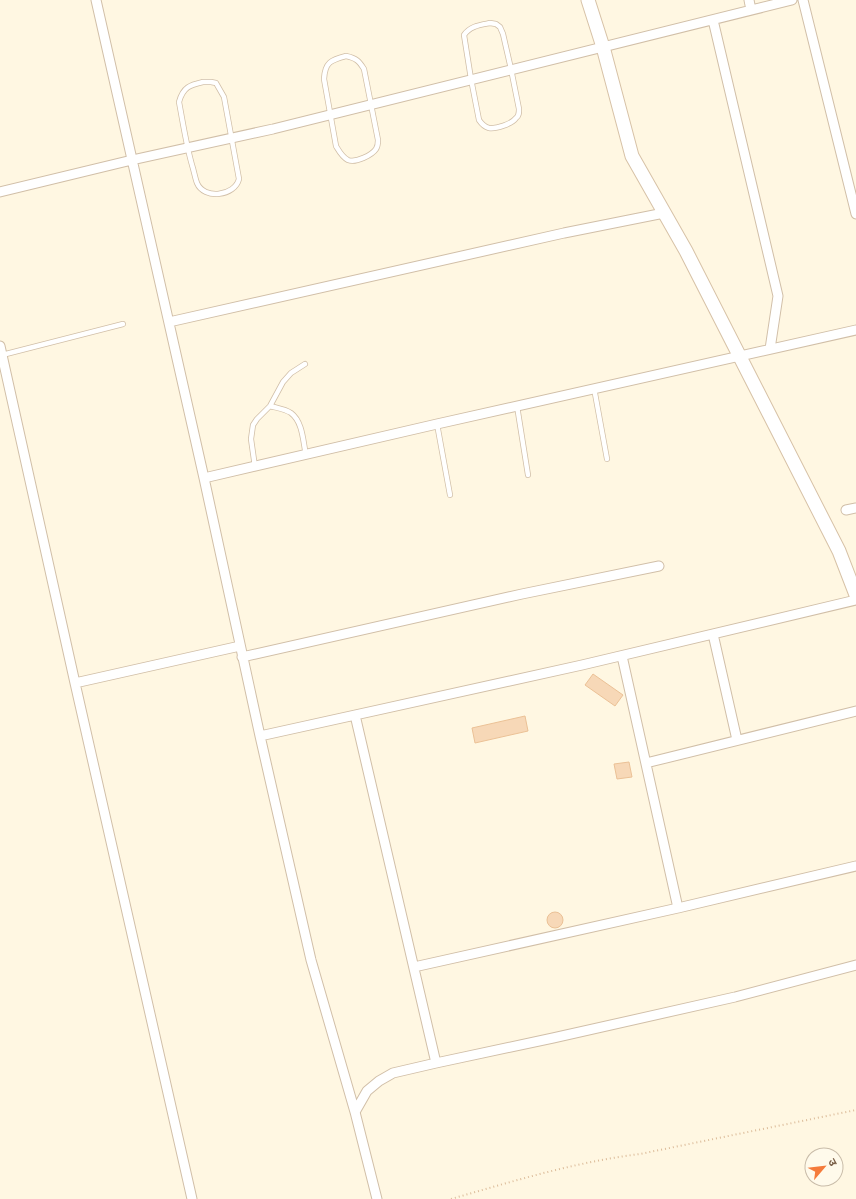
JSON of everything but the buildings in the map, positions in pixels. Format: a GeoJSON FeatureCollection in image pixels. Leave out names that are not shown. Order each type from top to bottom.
{"type":"FeatureCollection","features":[{"type":"Feature","properties":{"kind":"main road"},"geometry":{"type":"LineString","coordinates":[[588,0],[604,47],[632,156],[686,251],[839,551],[856,595]]}},
{"type":"Feature","properties":{"kind":"street"},"geometry":{"type":"LineString","coordinates":[[97,0],[204,478],[242,657],[311,960],[355,1112],[377,1199]]}},
{"type":"Feature","properties":{"kind":"street"},"geometry":{"type":"LineString","coordinates":[[749,0],[751,10]]}},
{"type":"Feature","properties":{"kind":"street"},"geometry":{"type":"LineString","coordinates":[[0,192],[187,147],[273,129],[792,0]]}},
{"type":"Feature","properties":{"kind":"street"},"geometry":{"type":"LineString","coordinates":[[803,0],[856,214]]}},
{"type":"Feature","properties":{"kind":"street"},"geometry":{"type":"LineString","coordinates":[[713,20],[778,296],[770,348]]}},
{"type":"Feature","properties":{"kind":"street"},"geometry":{"type":"LineString","coordinates":[[169,322],[564,233],[664,213]]}},
{"type":"Feature","properties":{"kind":"street"},"geometry":{"type":"LineString","coordinates":[[204,478],[739,355],[856,330]]}},
{"type":"Feature","properties":{"kind":"street"},"geometry":{"type":"LineString","coordinates":[[1,351],[192,1199]]}},
{"type":"Feature","properties":{"kind":"street"},"geometry":{"type":"LineString","coordinates":[[846,510],[856,508]]}},
{"type":"Feature","properties":{"kind":"street"},"geometry":{"type":"LineString","coordinates":[[242,657],[514,596],[659,566]]}},
{"type":"Feature","properties":{"kind":"street"},"geometry":{"type":"LineString","coordinates":[[260,736],[622,656],[856,600]]}},
{"type":"Feature","properties":{"kind":"street"},"geometry":{"type":"LineString","coordinates":[[713,634],[737,740]]}},
{"type":"Feature","properties":{"kind":"street"},"geometry":{"type":"LineString","coordinates":[[75,683],[240,646]]}},
{"type":"Feature","properties":{"kind":"street"},"geometry":{"type":"LineString","coordinates":[[622,656],[678,908]]}},
{"type":"Feature","properties":{"kind":"street"},"geometry":{"type":"LineString","coordinates":[[646,763],[856,710]]}},
{"type":"Feature","properties":{"kind":"street"},"geometry":{"type":"LineString","coordinates":[[355,715],[436,1063]]}},
{"type":"Feature","properties":{"kind":"street"},"geometry":{"type":"LineString","coordinates":[[414,966],[678,908],[856,866]]}},
{"type":"Feature","properties":{"kind":"street"},"geometry":{"type":"LineString","coordinates":[[355,1112],[367,1091],[379,1081],[393,1073],[735,997],[856,965]]}},
{"type":"Feature","properties":{"kind":"lane"},"geometry":{"type":"LineString","coordinates":[[490,23],[496,24],[500,27],[503,34],[512,69],[519,109],[518,115],[512,122],[489,128],[479,120],[471,79],[464,35],[467,30],[473,27],[490,23]]}},
{"type":"Feature","properties":{"kind":"lane"},"geometry":{"type":"LineString","coordinates":[[346,56],[353,57],[360,62],[364,69],[371,104],[378,146],[376,150],[363,158],[352,161],[348,160],[341,155],[336,146],[324,79],[324,70],[328,64],[336,59],[346,56]]}},
{"type":"Feature","properties":{"kind":"lane"},"geometry":{"type":"LineString","coordinates":[[203,82],[216,83],[224,97],[231,138],[239,179],[238,184],[235,188],[229,191],[219,194],[209,194],[202,190],[198,185],[187,147],[179,102],[184,89],[193,84],[203,82]]}},
{"type":"Feature","properties":{"kind":"lane"},"geometry":{"type":"LineString","coordinates":[[1,351],[123,324]]}},
{"type":"Feature","properties":{"kind":"lane"},"geometry":{"type":"LineString","coordinates":[[254,466],[252,439],[253,425],[270,406],[283,382],[291,373],[305,364]]}},
{"type":"Feature","properties":{"kind":"lane"},"geometry":{"type":"LineString","coordinates":[[594,388],[607,459]]}},
{"type":"Feature","properties":{"kind":"lane"},"geometry":{"type":"LineString","coordinates":[[270,406],[283,409],[296,418],[301,428],[306,455]]}},
{"type":"Feature","properties":{"kind":"lane"},"geometry":{"type":"LineString","coordinates":[[517,406],[528,475]]}},
{"type":"Feature","properties":{"kind":"lane"},"geometry":{"type":"LineString","coordinates":[[437,424],[450,495]]}},
{"type":"Feature","properties":{"kind":"path"},"geometry":{"type":"LineString","coordinates":[[451,1199],[571,1166],[609,1158],[640,1154],[856,1110]]}}]}
